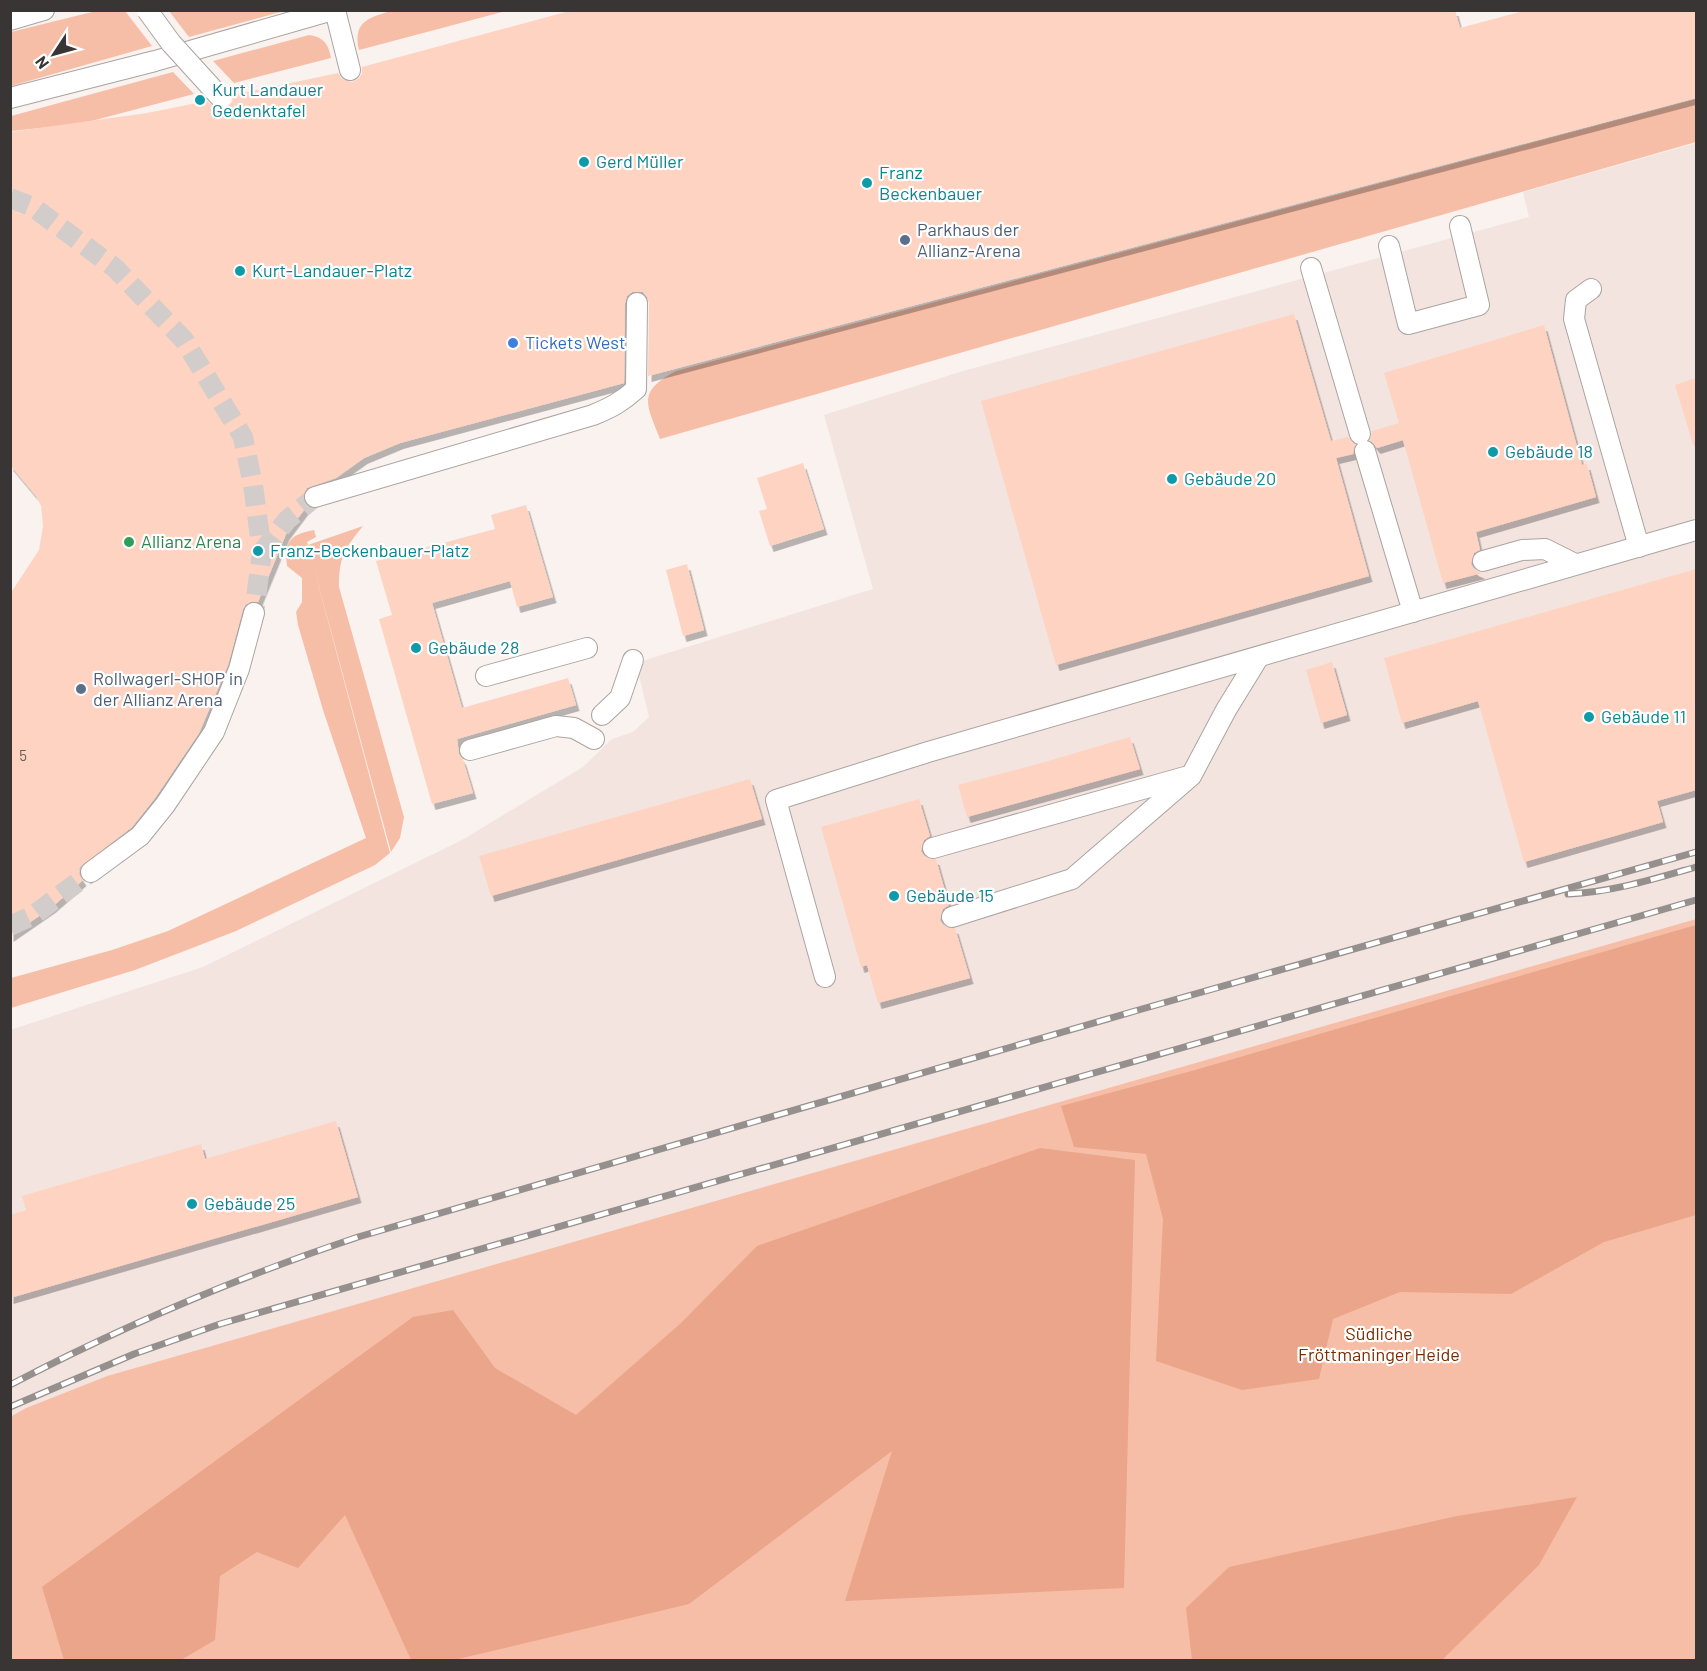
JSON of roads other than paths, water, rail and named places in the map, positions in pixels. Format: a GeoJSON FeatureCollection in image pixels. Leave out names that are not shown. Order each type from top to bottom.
{"type":"FeatureCollection","features":[{"type":"Feature","properties":{"kind":"street"},"geometry":{"type":"LineString","coordinates":[[10,20],[44,10]]}},
{"type":"Feature","properties":{"kind":"street"},"geometry":{"type":"LineString","coordinates":[[147,10],[171,43],[221,98]]}},
{"type":"Feature","properties":{"kind":"street"},"geometry":{"type":"LineString","coordinates":[[10,98],[155,61],[334,10],[350,70]]}},
{"type":"Feature","properties":{"kind":"street"},"geometry":{"type":"LineString","coordinates":[[1389,246],[1408,324],[1479,304],[1460,226]]}},
{"type":"Feature","properties":{"kind":"street"},"geometry":{"type":"LineString","coordinates":[[1311,268],[1413,612]]}},
{"type":"Feature","properties":{"kind":"street"},"geometry":{"type":"LineString","coordinates":[[1591,289],[1576,300],[1574,319],[1639,546]]}},
{"type":"Feature","properties":{"kind":"street"},"geometry":{"type":"LineString","coordinates":[[315,497],[612,408],[624,401],[636,389],[637,303]]}},
{"type":"Feature","properties":{"kind":"street"},"geometry":{"type":"LineString","coordinates":[[825,977],[776,800],[928,752],[1696,530]]}},
{"type":"Feature","properties":{"kind":"street"},"geometry":{"type":"LineString","coordinates":[[1483,561],[1522,550],[1545,549],[1575,564]]}},
{"type":"Feature","properties":{"kind":"street"},"geometry":{"type":"LineString","coordinates":[[91,872],[140,836],[165,805],[214,732],[239,669],[254,612]]}},
{"type":"Feature","properties":{"kind":"street"},"geometry":{"type":"LineString","coordinates":[[486,676],[587,648]]}},
{"type":"Feature","properties":{"kind":"street"},"geometry":{"type":"LineString","coordinates":[[952,917],[1072,879],[1191,776],[1226,710],[1258,658]]}},
{"type":"Feature","properties":{"kind":"street"},"geometry":{"type":"LineString","coordinates":[[602,714],[620,698],[633,660]]}},
{"type":"Feature","properties":{"kind":"street"},"geometry":{"type":"LineString","coordinates":[[470,750],[556,726],[574,728],[594,739]]}},
{"type":"Feature","properties":{"kind":"street"},"geometry":{"type":"LineString","coordinates":[[933,848],[1191,776]]}},
{"type":"Feature","properties":{"kind":"tunnel"},"geometry":{"type":"LineString","coordinates":[[10,198],[33,207],[115,268],[184,340],[243,437],[253,485],[262,552],[254,613]]}},
{"type":"Feature","properties":{"kind":"tunnel"},"geometry":{"type":"LineString","coordinates":[[262,552],[287,520],[315,497]]}},
{"type":"Feature","properties":{"kind":"tunnel"},"geometry":{"type":"LineString","coordinates":[[10,926],[34,915],[91,872]]}},
{"type":"Feature","properties":{"kind":"railway"},"geometry":{"type":"LineString","coordinates":[[10,1385],[52,1363],[181,1304],[313,1252],[358,1237],[1135,1011],[1696,852]]}},
{"type":"Feature","properties":{"kind":"railway"},"geometry":{"type":"LineString","coordinates":[[1568,894],[1617,888],[1696,867]]}},
{"type":"Feature","properties":{"kind":"railway"},"geometry":{"type":"LineString","coordinates":[[10,1407],[134,1354],[220,1324],[1696,900]]}},
{"type":"Feature","properties":{"kind":"place","name":"Kurt Landauer Gedenktafel"},"geometry":{"type":"Point","coordinates":[200,100]}},
{"type":"Feature","properties":{"kind":"place","name":"Gerd Müller"},"geometry":{"type":"Point","coordinates":[584,162]}},
{"type":"Feature","properties":{"kind":"place","name":"Franz Beckenbauer"},"geometry":{"type":"Point","coordinates":[867,183]}},
{"type":"Feature","properties":{"kind":"place","name":"Parkhaus der Allianz-Arena"},"geometry":{"type":"Point","coordinates":[905,240]}},
{"type":"Feature","properties":{"kind":"place","name":"Kurt-Landauer-Platz"},"geometry":{"type":"Point","coordinates":[240,271]}},
{"type":"Feature","properties":{"kind":"place","name":"Tickets West"},"geometry":{"type":"Point","coordinates":[513,343]}},
{"type":"Feature","properties":{"kind":"place","name":"Gebäude 18"},"geometry":{"type":"Point","coordinates":[1493,452]}},
{"type":"Feature","properties":{"kind":"place","name":"Gebäude 20"},"geometry":{"type":"Point","coordinates":[1172,479]}},
{"type":"Feature","properties":{"kind":"place","name":"Allianz Arena"},"geometry":{"type":"Point","coordinates":[129,542]}},
{"type":"Feature","properties":{"kind":"place","name":"Franz-Beckenbauer-Platz"},"geometry":{"type":"Point","coordinates":[258,551]}},
{"type":"Feature","properties":{"kind":"place","name":"Gebäude 28"},"geometry":{"type":"Point","coordinates":[416,648]}},
{"type":"Feature","properties":{"kind":"place","name":"Rollwagerl-SHOP in der Allianz Arena"},"geometry":{"type":"Point","coordinates":[81,689]}},
{"type":"Feature","properties":{"kind":"place","name":"Gebäude 11"},"geometry":{"type":"Point","coordinates":[1589,717]}},
{"type":"Feature","properties":{"kind":"place","name":"Gebäude 15"},"geometry":{"type":"Point","coordinates":[894,896]}},
{"type":"Feature","properties":{"kind":"place","name":"Gebäude 25"},"geometry":{"type":"Point","coordinates":[192,1204]}},
{"type":"Feature","properties":{"kind":"park label","name":"Südliche Fröttmaninger Heide"},"geometry":{"type":"Point","coordinates":[1379,1344]}}]}
